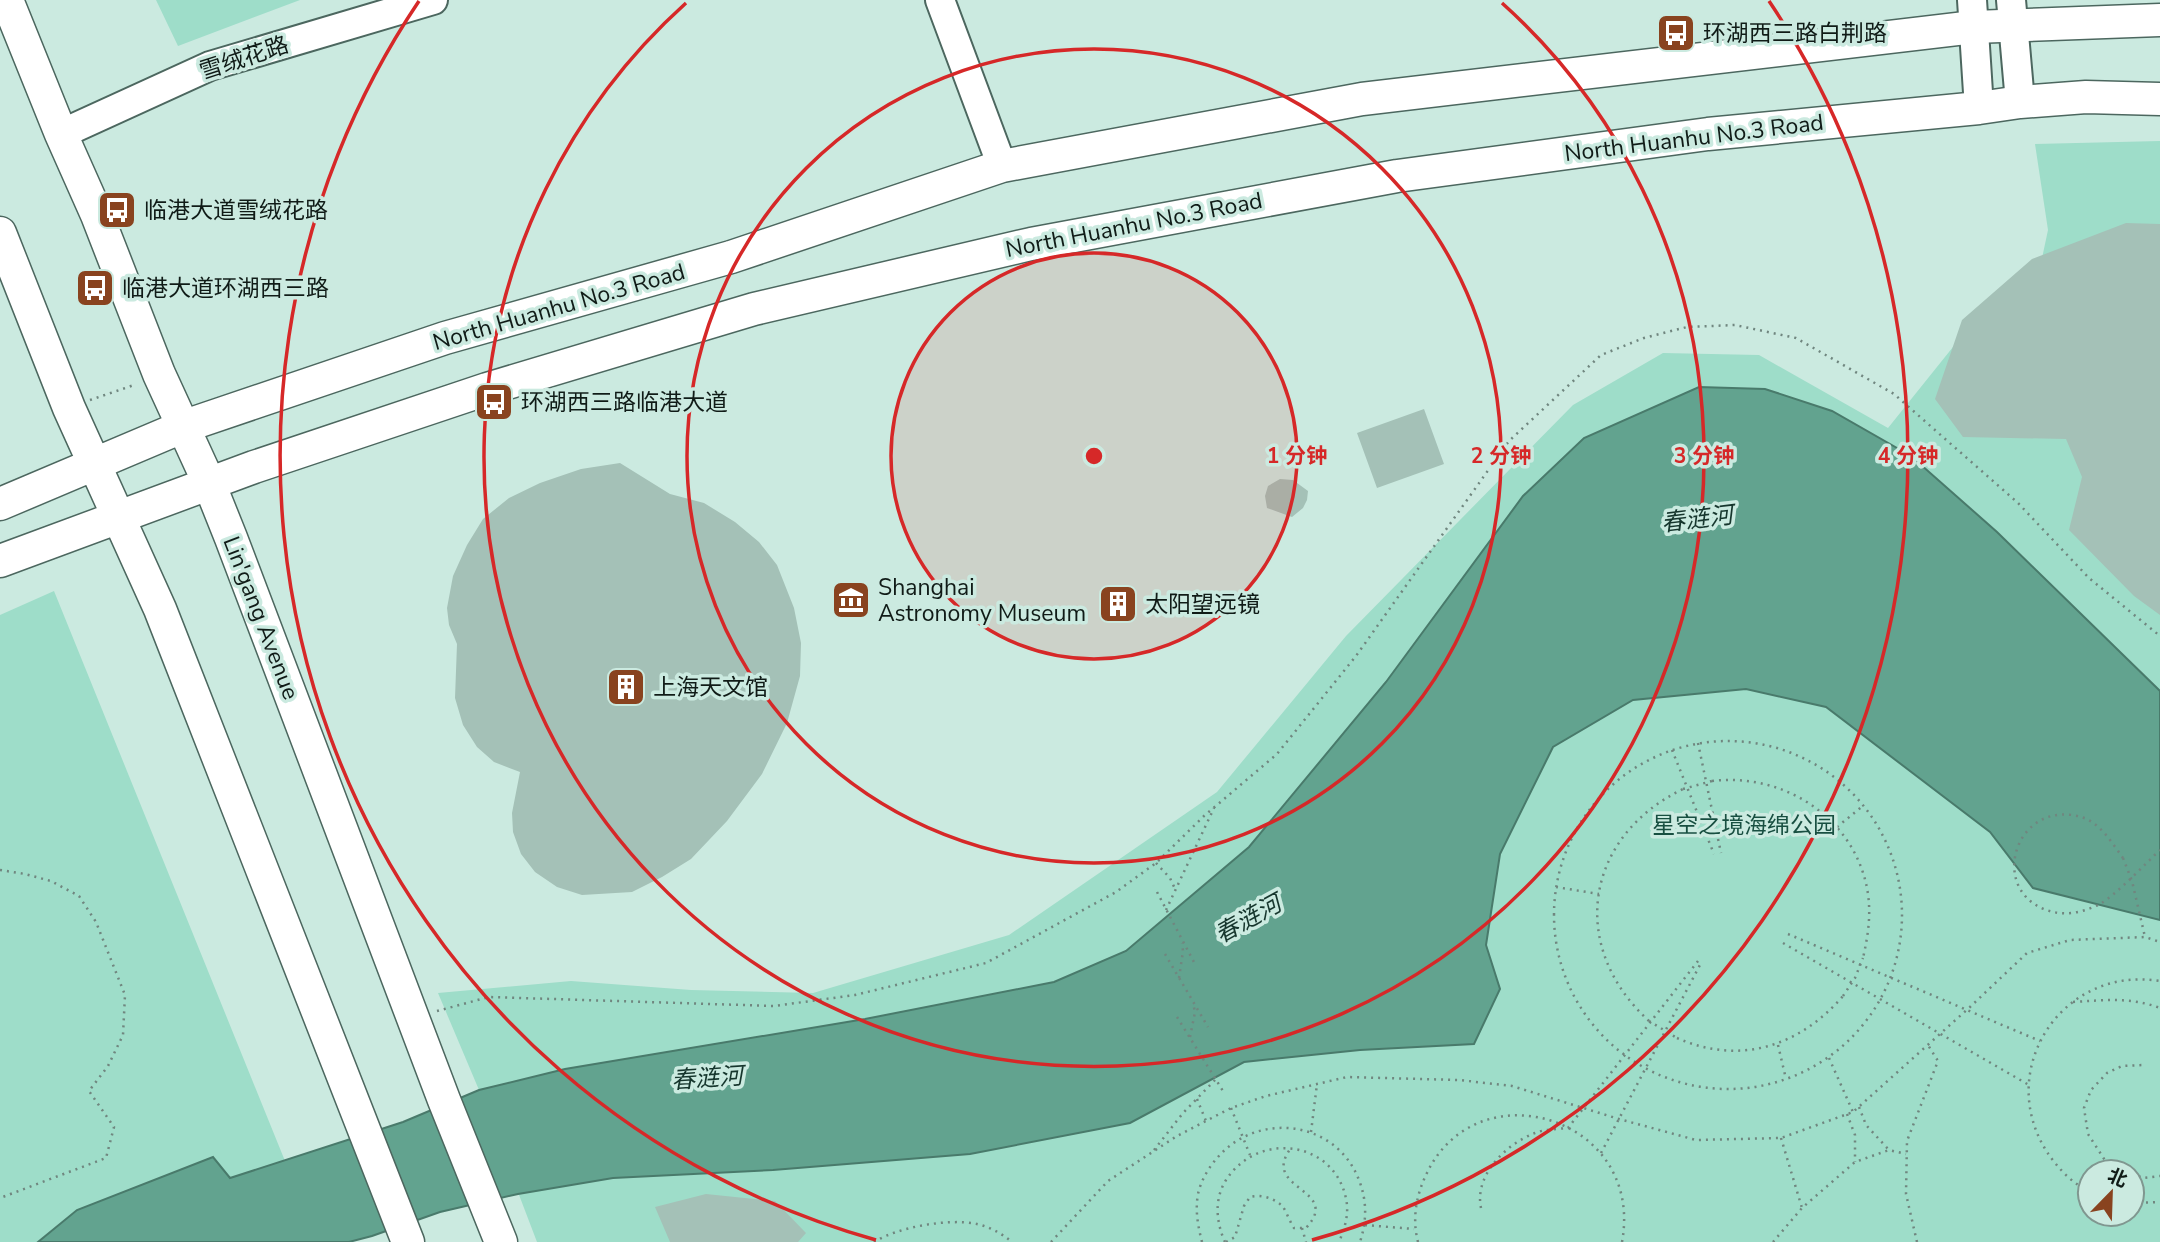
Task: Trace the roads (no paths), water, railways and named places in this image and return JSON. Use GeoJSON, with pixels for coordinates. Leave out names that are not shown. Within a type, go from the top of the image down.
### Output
{"type":"FeatureCollection","features":[{"type":"Feature","properties":{"kind":"main road","name":"Lin'gang Avenue"},"geometry":{"type":"LineString","coordinates":[[7,0],[97,215],[159,374],[209,483],[444,1100],[501,1242]]}},
{"type":"Feature","properties":{"kind":"main road","name":"North Huanhu No.3 Road"},"geometry":{"type":"LineString","coordinates":[[0,505],[183,426],[445,338],[731,257],[1002,166],[1362,99],[1973,13],[2160,20]]}},
{"type":"Feature","properties":{"kind":"main road","name":"North Huanhu No.3 Road"},"geometry":{"type":"LineString","coordinates":[[0,561],[209,483],[486,389],[754,309],[1031,244],[1397,176],[1708,134],[2020,102],[2086,97],[2160,99]]}},
{"type":"Feature","properties":{"kind":"main road"},"geometry":{"type":"LineString","coordinates":[[0,233],[69,408],[160,609],[407,1237]]}},
{"type":"Feature","properties":{"kind":"street","name":"雪绒花路"},"geometry":{"type":"LineString","coordinates":[[61,134],[210,66],[433,0]]}},
{"type":"Feature","properties":{"kind":"street"},"geometry":{"type":"LineString","coordinates":[[940,0],[1002,166]]}},
{"type":"Feature","properties":{"kind":"street"},"geometry":{"type":"LineString","coordinates":[[1973,13],[1979,108]]}},
{"type":"Feature","properties":{"kind":"street"},"geometry":{"type":"LineString","coordinates":[[2012,13],[2020,102]]}},
{"type":"Feature","properties":{"kind":"water","name":"春涟河"},"geometry":{"type":"Polygon","coordinates":[[[1699,387],[1765,389],[1832,411],[1911,456],[1997,532],[2160,691],[2160,920],[2033,888],[1990,832],[1826,707],[1746,689],[1633,700],[1553,747],[1500,854],[1486,945],[1500,989],[1474,1044],[1360,1050],[1244,1062],[1130,1123],[970,1154],[773,1170],[613,1178],[518,1194],[440,1212],[349,1242],[38,1242],[77,1210],[213,1157],[230,1178],[403,1122],[479,1090],[565,1069],[865,1019],[1054,982],[1126,951],[1249,847],[1386,682],[1523,496],[1584,438],[1699,387]]]}},
{"type":"Feature","properties":{"kind":"place","name":"环湖西三路白荆路"},"geometry":{"type":"Point","coordinates":[1676,33]}},
{"type":"Feature","properties":{"kind":"place","name":"临港大道雪绒花路"},"geometry":{"type":"Point","coordinates":[117,210]}},
{"type":"Feature","properties":{"kind":"place","name":"临港大道环湖西三路"},"geometry":{"type":"Point","coordinates":[95,288]}},
{"type":"Feature","properties":{"kind":"place","name":"环湖西三路临港大道"},"geometry":{"type":"Point","coordinates":[494,402]}},
{"type":"Feature","properties":{"kind":"place","name":"Shanghai Astronomy Museum"},"geometry":{"type":"Point","coordinates":[851,600]}},
{"type":"Feature","properties":{"kind":"place","name":"太阳望远镜"},"geometry":{"type":"Point","coordinates":[1118,604]}},
{"type":"Feature","properties":{"kind":"place","name":"上海天文馆"},"geometry":{"type":"Point","coordinates":[626,687]}},
{"type":"Feature","properties":{"kind":"park label","name":"星空之境海绵公园"},"geometry":{"type":"Point","coordinates":[1744,825]}}]}
